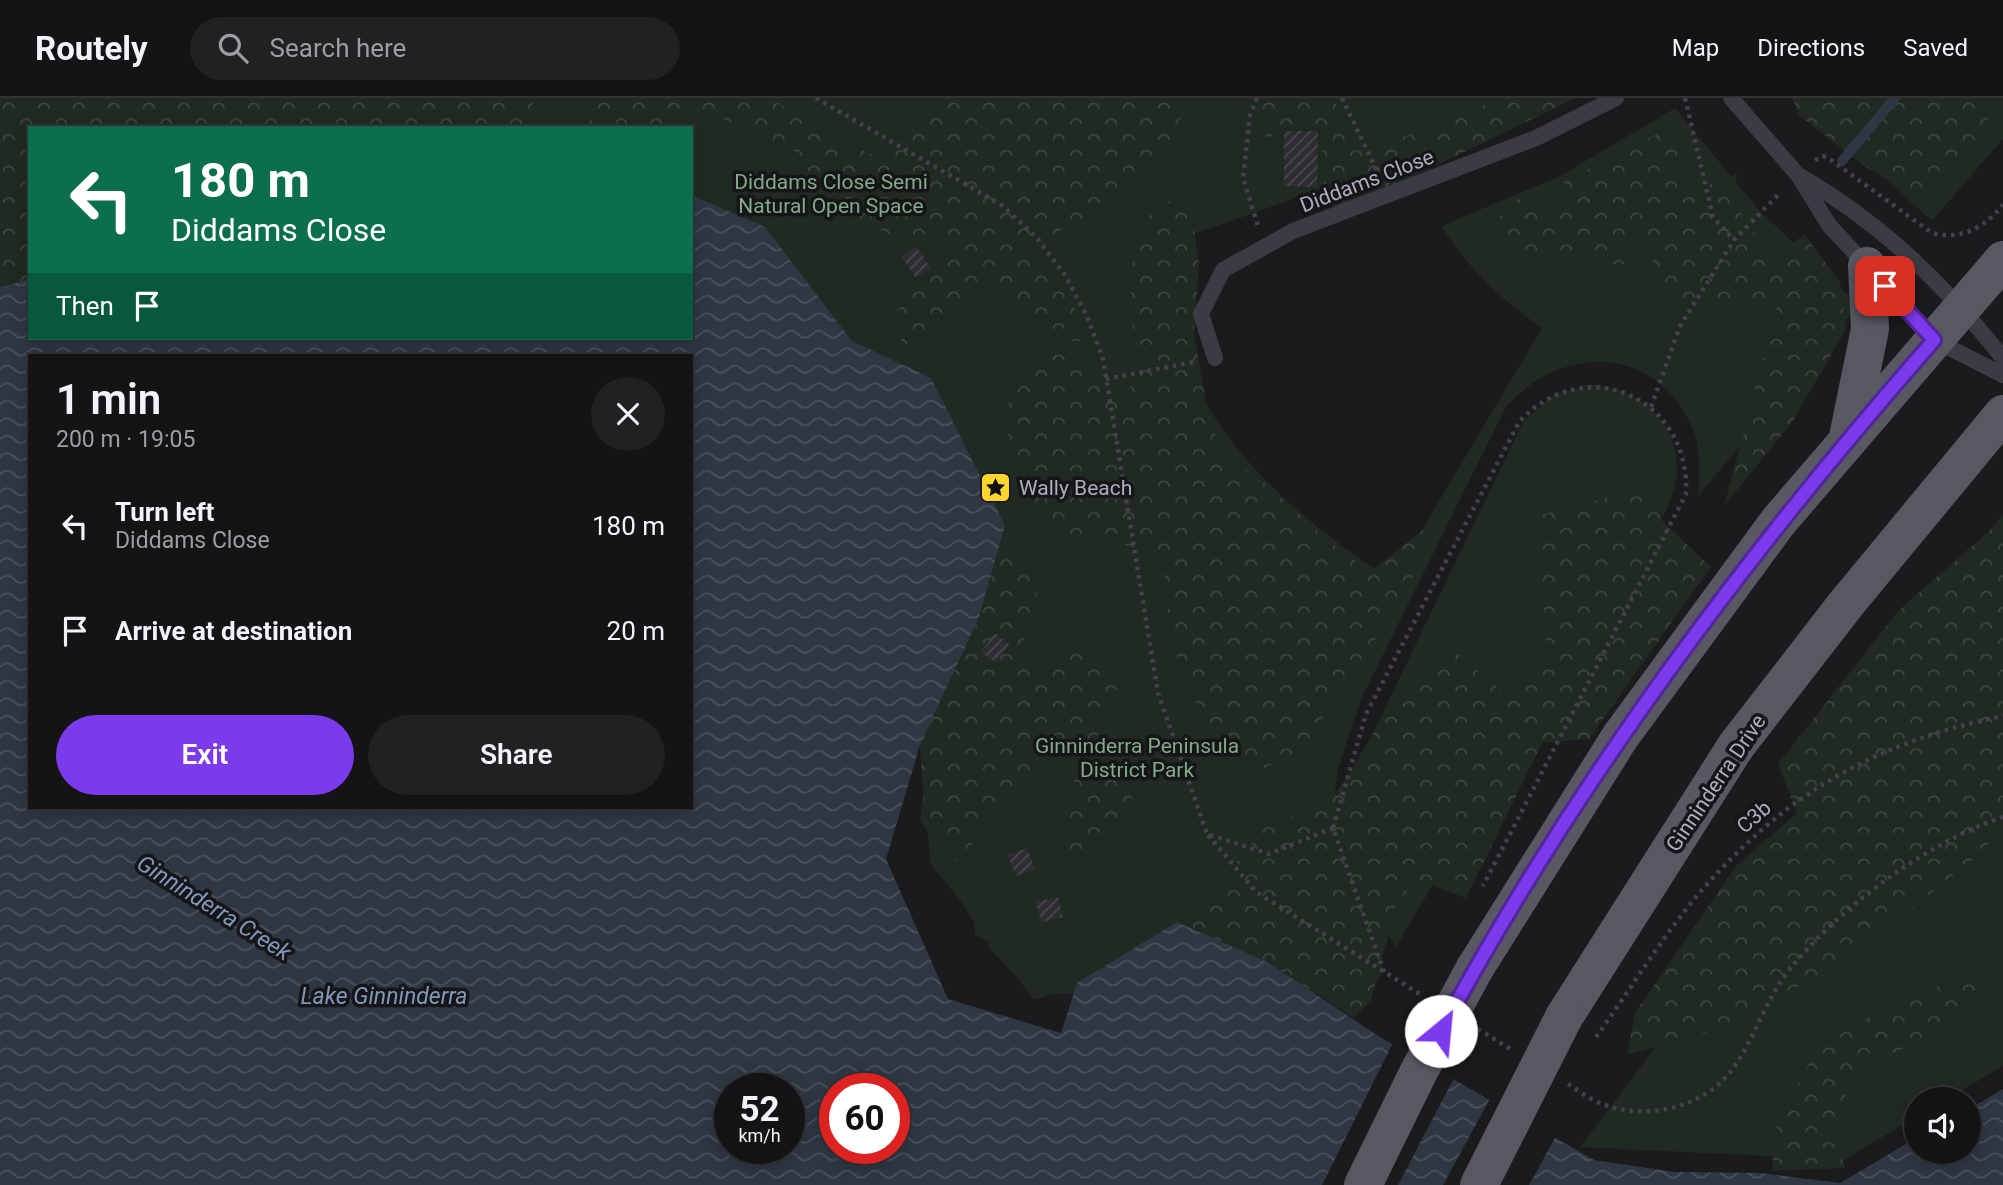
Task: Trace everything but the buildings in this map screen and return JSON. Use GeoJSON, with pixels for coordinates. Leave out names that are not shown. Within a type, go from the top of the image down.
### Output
{"type":"FeatureCollection","features":[{"type":"Feature","properties":{"kind":"main road"},"geometry":{"type":"LineString","coordinates":[[1363,1185],[1418,1073],[1475,968],[1620,737],[1778,522],[2003,260]]}},
{"type":"Feature","properties":{"kind":"main road"},"geometry":{"type":"LineString","coordinates":[[1847,439],[1870,329],[1867,266]]}},
{"type":"Feature","properties":{"kind":"main road","name":"Ginninderra Drive"},"geometry":{"type":"LineString","coordinates":[[1479,1185],[1564,1017],[1736,746],[1846,604],[2003,414]]}},
{"type":"Feature","properties":{"kind":"lane","name":"Diddams Close"},"geometry":{"type":"LineString","coordinates":[[1215,358],[1201,314],[1223,270],[1293,232],[1536,138],[1616,98]]}},
{"type":"Feature","properties":{"kind":"lane"},"geometry":{"type":"LineString","coordinates":[[1731,98],[1798,175],[1829,225],[1934,340],[2003,375]]}},
{"type":"Feature","properties":{"kind":"lane"},"geometry":{"type":"LineString","coordinates":[[1798,175],[1849,205],[1929,273],[1962,307],[2003,358]]}},
{"type":"Feature","properties":{"kind":"path"},"geometry":{"type":"LineString","coordinates":[[816,98],[1003,206],[1037,238],[1065,275],[1087,316],[1103,359],[1158,693],[1207,834],[1256,892],[1432,1001]]}},
{"type":"Feature","properties":{"kind":"path"},"geometry":{"type":"LineString","coordinates":[[1257,98],[1251,114],[1243,178],[1264,247]]}},
{"type":"Feature","properties":{"kind":"path"},"geometry":{"type":"LineString","coordinates":[[1342,98],[1369,150],[1387,196]]}},
{"type":"Feature","properties":{"kind":"path"},"geometry":{"type":"LineString","coordinates":[[1685,98],[1713,217],[1734,240]]}},
{"type":"Feature","properties":{"kind":"path"},"geometry":{"type":"LineString","coordinates":[[1651,407],[1680,326],[1734,240],[1798,175],[1823,156],[1923,228],[1942,235],[1971,232],[1988,221],[2003,205]]}},
{"type":"Feature","properties":{"kind":"path"},"geometry":{"type":"LineString","coordinates":[[1106,379],[1215,358]]}},
{"type":"Feature","properties":{"kind":"path"},"geometry":{"type":"LineString","coordinates":[[1384,972],[1333,828],[1366,715],[1519,422],[1544,400],[1574,388],[1606,388],[1637,398],[1651,407],[1672,432],[1679,446],[1687,478],[1686,494],[1480,891]]}},
{"type":"Feature","properties":{"kind":"path","name":"C3b"},"geometry":{"type":"LineString","coordinates":[[1596,1037],[1700,892],[1751,838],[1799,799],[1873,755],[1943,729],[2003,716]]}},
{"type":"Feature","properties":{"kind":"path"},"geometry":{"type":"LineString","coordinates":[[1563,1081],[1599,1103],[1639,1111],[1675,1107],[1707,1092],[1734,1068],[1788,971],[1848,911],[1916,860],[2003,817]]}},
{"type":"Feature","properties":{"kind":"path"},"geometry":{"type":"LineString","coordinates":[[1207,834],[1269,854],[1333,828]]}},
{"type":"Feature","properties":{"kind":"path"},"geometry":{"type":"LineString","coordinates":[[1468,1023],[1516,1052]]}},
{"type":"Feature","properties":{"kind":"green space","name":"Ginninderra Peninsula District Park"},"geometry":{"type":"Polygon","coordinates":[[[0,98],[1548,98],[1446,145],[1137,254],[1194,383],[1242,454],[1287,501],[1312,522],[1392,580],[1542,328],[1486,282],[1441,226],[1560,176],[1675,108],[1759,210],[1859,305],[1698,496],[1698,450],[1690,423],[1674,397],[1653,378],[1629,367],[1603,362],[1576,364],[1550,373],[1526,388],[1505,409],[1362,697],[1338,769],[1330,829],[1366,946],[1384,969],[1370,994],[1054,994],[1033,1000],[988,946],[989,942],[975,935],[974,922],[930,863],[928,833],[920,820],[935,706],[948,694],[951,674],[991,579],[976,476],[968,449],[961,439],[693,237],[693,126],[28,126],[28,135],[0,230],[0,98]]]}},
{"type":"Feature","properties":{"kind":"green space"},"geometry":{"type":"Polygon","coordinates":[[[0,98],[532,98],[536,126],[28,126],[28,280],[0,287],[0,98]]]}},
{"type":"Feature","properties":{"kind":"green space","name":"Diddams Close Semi Natural Open Space"},"geometry":{"type":"Polygon","coordinates":[[[598,98],[771,98],[825,135],[878,157],[955,98],[1196,98],[1179,121],[1160,158],[1107,211],[1068,225],[1026,252],[1073,302],[1084,340],[1052,344],[1127,403],[1136,350],[1130,306],[1135,227],[1167,202],[1190,197],[1199,264],[1194,332],[1208,415],[1222,452],[1267,485],[1329,541],[1370,572],[1423,530],[1419,568],[1381,632],[1329,703],[1311,746],[1263,769],[1226,752],[1184,684],[1169,626],[1163,556],[1099,537],[1068,549],[1032,504],[1008,450],[1007,406],[1051,343],[994,279],[959,310],[941,332],[902,346],[897,311],[942,262],[944,225],[908,243],[812,198],[799,153],[722,118],[686,107],[659,126],[588,126],[598,98]]]}},
{"type":"Feature","properties":{"kind":"green space"},"geometry":{"type":"Polygon","coordinates":[[[1255,98],[1333,98],[1356,151],[1393,141],[1483,106],[1494,98],[1576,98],[1400,183],[1341,206],[1325,206],[1321,124],[1284,124],[1267,142],[1255,98]]]}},
{"type":"Feature","properties":{"kind":"green space"},"geometry":{"type":"Polygon","coordinates":[[[1792,98],[1999,98],[1961,167],[1919,199],[1863,165],[1799,115],[1792,98]]]}},
{"type":"Feature","properties":{"kind":"green space"},"geometry":{"type":"Polygon","coordinates":[[[1810,98],[2003,98],[2003,139],[1932,221],[1867,162],[1810,98]]]}},
{"type":"Feature","properties":{"kind":"green space"},"geometry":{"type":"Polygon","coordinates":[[[1669,128],[1680,161],[1682,195],[1738,174],[1730,197],[1770,256],[1805,235],[1840,282],[1846,329],[1793,421],[1724,506],[1778,303],[1736,298],[1664,298],[1639,213],[1623,266],[1512,249],[1486,230],[1525,192],[1554,219],[1565,181],[1669,128]]]}},
{"type":"Feature","properties":{"kind":"green space"},"geometry":{"type":"Polygon","coordinates":[[[1588,385],[1623,392],[1639,400],[1664,423],[1676,456],[1677,475],[1673,493],[1649,543],[1607,615],[1479,811],[1396,947],[1371,909],[1361,769],[1371,737],[1523,422],[1553,395],[1588,385]]]}},
{"type":"Feature","properties":{"kind":"green space"},"geometry":{"type":"Polygon","coordinates":[[[1649,487],[1663,522],[1711,567],[1589,739],[1542,743],[1466,898],[1415,879],[1395,908],[1371,1000],[1354,1018],[1267,962],[1177,922],[1222,881],[1264,828],[1333,798],[1402,688],[1447,645],[1514,701],[1547,647],[1536,516],[1649,487]]]}},
{"type":"Feature","properties":{"kind":"green space"},"geometry":{"type":"Polygon","coordinates":[[[2003,514],[2003,811],[1985,850],[1856,953],[1732,1025],[1627,1055],[1635,1013],[1736,866],[1797,813],[1778,764],[1898,611],[1988,532],[2003,514]]]}},
{"type":"Feature","properties":{"kind":"green space"},"geometry":{"type":"Polygon","coordinates":[[[1000,544],[1042,577],[1018,659],[1049,679],[1082,636],[1121,679],[1094,742],[1127,779],[1136,812],[1094,856],[1061,849],[1075,776],[1048,752],[957,861],[924,810],[920,745],[979,617],[1000,544]]]}},
{"type":"Feature","properties":{"kind":"green space"},"geometry":{"type":"Polygon","coordinates":[[[2003,589],[2003,1066],[1967,1087],[1904,1087],[1904,1124],[1844,1160],[1580,1147],[2003,589]]]}},
{"type":"Feature","properties":{"kind":"green space"},"geometry":{"type":"Polygon","coordinates":[[[1971,972],[1984,996],[1951,1026],[1862,1068],[1847,1090],[1838,1137],[1845,1168],[1773,1171],[1772,1136],[1822,1038],[1971,972]]]}},
{"type":"Feature","properties":{"kind":"water","name":"Lake Ginninderra"},"geometry":{"type":"Polygon","coordinates":[[[693,196],[765,227],[852,341],[931,378],[1005,525],[979,617],[920,745],[886,859],[948,999],[1061,1033],[1077,983],[1177,922],[1267,962],[1380,1037],[1594,1160],[1675,1172],[1761,1173],[1840,1183],[1904,1145],[1904,1164],[1981,1164],[1981,1102],[2003,1089],[2003,1185],[0,1185],[0,287],[28,280],[28,340],[693,340],[693,196]]]}},
{"type":"Feature","properties":{"kind":"pier"},"geometry":{"type":"Polygon","coordinates":[[[1394,1041],[1455,1076],[1398,1185],[1322,1185],[1394,1041]]]}},
{"type":"Feature","properties":{"kind":"pier"},"geometry":{"type":"Polygon","coordinates":[[[1491,1097],[1557,1134],[1529,1185],[1443,1185],[1491,1097]]]}},
{"type":"Feature","properties":{"kind":"waterway"},"geometry":{"type":"LineString","coordinates":[[1842,161],[1895,98]]}},
{"type":"Feature","properties":{"kind":"place","name":"Wally Beach"},"geometry":{"type":"Point","coordinates":[996,488]}},
{"type":"Feature","properties":{"kind":"route"},"geometry":{"type":"LineString","coordinates":[[1441,1031],[1475,968],[1620,737],[1778,522],[1934,340],[1885,286]]}},
{"type":"Feature","properties":{"kind":"water label","name":"Ginninderra Creek"},"geometry":{"type":"Point","coordinates":[214,908]}}]}
